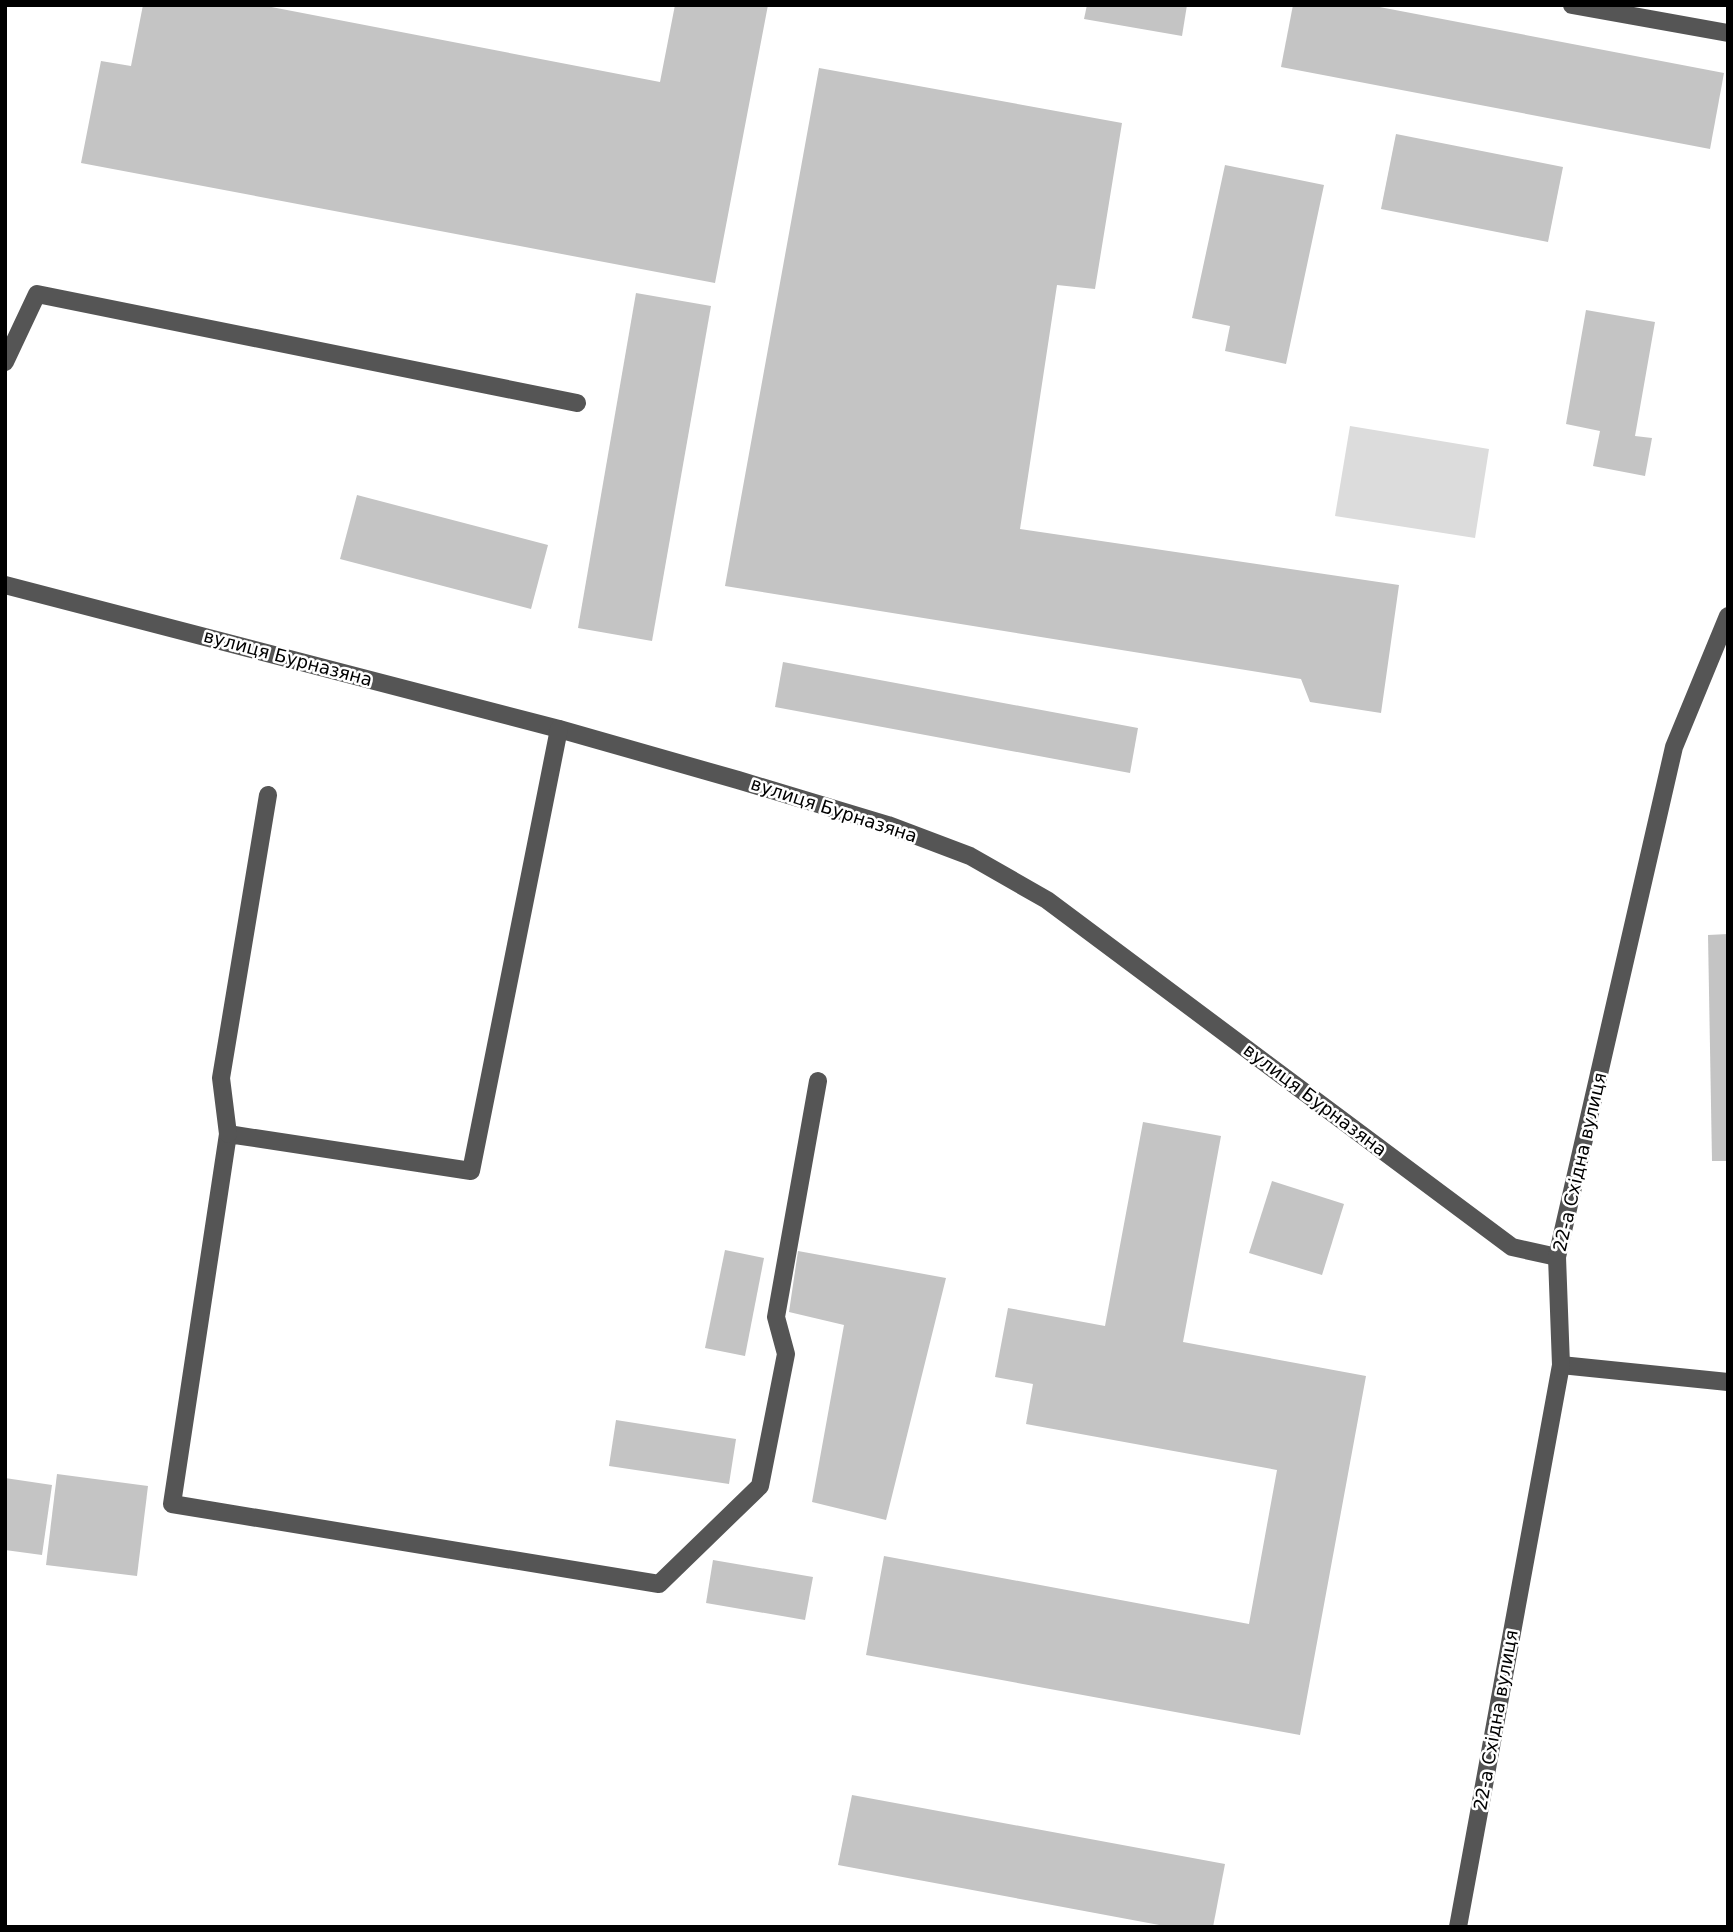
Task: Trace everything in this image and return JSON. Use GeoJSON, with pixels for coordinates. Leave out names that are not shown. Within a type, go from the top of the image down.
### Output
{"type":"FeatureCollection","features":[{"type":"Feature","properties":{"kind":"street"},"geometry":{"type":"LineString","coordinates":[[1572,5],[1728,33]]}},
{"type":"Feature","properties":{"kind":"street"},"geometry":{"type":"LineString","coordinates":[[5,362],[37,293],[577,403]]}},
{"type":"Feature","properties":{"kind":"street","name":"вулиця Бурназяна"},"geometry":{"type":"LineString","coordinates":[[5,585],[559,729],[863,818],[970,856],[1047,900],[1512,1247],[1557,1257]]}},
{"type":"Feature","properties":{"kind":"street","name":"22-а Східна вулиця"},"geometry":{"type":"LineString","coordinates":[[1458,1927],[1561,1365],[1557,1257],[1674,747],[1728,616]]}},
{"type":"Feature","properties":{"kind":"street"},"geometry":{"type":"LineString","coordinates":[[228,1134],[471,1171],[559,729]]}},
{"type":"Feature","properties":{"kind":"street"},"geometry":{"type":"LineString","coordinates":[[268,795],[221,1078],[228,1134],[172,1504],[659,1584],[760,1486],[786,1354],[776,1317],[818,1081]]}},
{"type":"Feature","properties":{"kind":"street"},"geometry":{"type":"LineString","coordinates":[[1561,1365],[1728,1382]]}},
{"type":"Feature","properties":{"kind":"shaded area"},"geometry":{"type":"Polygon","coordinates":[[[1350,426],[1489,449],[1475,538],[1335,516],[1350,426]]]}},
{"type":"Feature","properties":{"kind":"building"},"geometry":{"type":"Polygon","coordinates":[[[143,5],[261,5],[660,82],[675,5],[768,5],[715,283],[81,163],[101,61],[131,66],[143,5]]]}},
{"type":"Feature","properties":{"kind":"building"},"geometry":{"type":"Polygon","coordinates":[[[1087,5],[1187,5],[1182,36],[1084,19],[1087,5]]]}},
{"type":"Feature","properties":{"kind":"building"},"geometry":{"type":"Polygon","coordinates":[[[1293,5],[1369,5],[1724,73],[1710,149],[1281,67],[1293,5]]]}},
{"type":"Feature","properties":{"kind":"building"},"geometry":{"type":"Polygon","coordinates":[[[819,68],[1122,123],[1095,289],[1057,285],[1020,529],[1399,585],[1381,713],[1310,702],[1301,679],[725,586],[819,68]]]}},
{"type":"Feature","properties":{"kind":"building"},"geometry":{"type":"Polygon","coordinates":[[[1396,134],[1563,167],[1548,242],[1381,209],[1396,134]]]}},
{"type":"Feature","properties":{"kind":"building"},"geometry":{"type":"Polygon","coordinates":[[[1225,165],[1324,185],[1286,364],[1225,351],[1230,326],[1192,318],[1225,165]]]}},
{"type":"Feature","properties":{"kind":"building"},"geometry":{"type":"Polygon","coordinates":[[[636,293],[711,306],[652,641],[578,628],[636,293]]]}},
{"type":"Feature","properties":{"kind":"building"},"geometry":{"type":"Polygon","coordinates":[[[1586,310],[1655,322],[1635,436],[1652,438],[1645,476],[1593,466],[1600,431],[1566,424],[1586,310]]]}},
{"type":"Feature","properties":{"kind":"building"},"geometry":{"type":"Polygon","coordinates":[[[357,495],[548,545],[531,609],[340,559],[357,495]]]}},
{"type":"Feature","properties":{"kind":"building"},"geometry":{"type":"Polygon","coordinates":[[[783,662],[1138,728],[1130,773],[775,707],[783,662]]]}},
{"type":"Feature","properties":{"kind":"building"},"geometry":{"type":"Polygon","coordinates":[[[1728,934],[1728,1161],[1712,1161],[1708,935],[1728,934]]]}},
{"type":"Feature","properties":{"kind":"building"},"geometry":{"type":"Polygon","coordinates":[[[1143,1122],[1221,1136],[1183,1342],[1366,1376],[1300,1735],[866,1655],[884,1556],[1249,1624],[1277,1470],[1026,1424],[1033,1384],[995,1377],[1008,1308],[1105,1326],[1143,1122]]]}},
{"type":"Feature","properties":{"kind":"building"},"geometry":{"type":"Polygon","coordinates":[[[1272,1181],[1344,1204],[1322,1275],[1249,1253],[1272,1181]]]}},
{"type":"Feature","properties":{"kind":"building"},"geometry":{"type":"Polygon","coordinates":[[[725,1250],[764,1258],[745,1356],[705,1348],[725,1250]]]}},
{"type":"Feature","properties":{"kind":"building"},"geometry":{"type":"Polygon","coordinates":[[[798,1251],[946,1278],[886,1520],[812,1502],[844,1325],[789,1312],[798,1251]]]}},
{"type":"Feature","properties":{"kind":"building"},"geometry":{"type":"Polygon","coordinates":[[[616,1420],[736,1439],[729,1484],[609,1466],[616,1420]]]}},
{"type":"Feature","properties":{"kind":"building"},"geometry":{"type":"Polygon","coordinates":[[[57,1474],[148,1486],[137,1576],[46,1565],[57,1474]]]}},
{"type":"Feature","properties":{"kind":"building"},"geometry":{"type":"Polygon","coordinates":[[[5,1478],[52,1485],[42,1555],[5,1550],[5,1478]]]}},
{"type":"Feature","properties":{"kind":"building"},"geometry":{"type":"Polygon","coordinates":[[[713,1560],[813,1577],[805,1620],[706,1603],[713,1560]]]}},
{"type":"Feature","properties":{"kind":"building"},"geometry":{"type":"Polygon","coordinates":[[[852,1795],[1225,1864],[1213,1927],[1170,1927],[838,1865],[852,1795]]]}}]}
